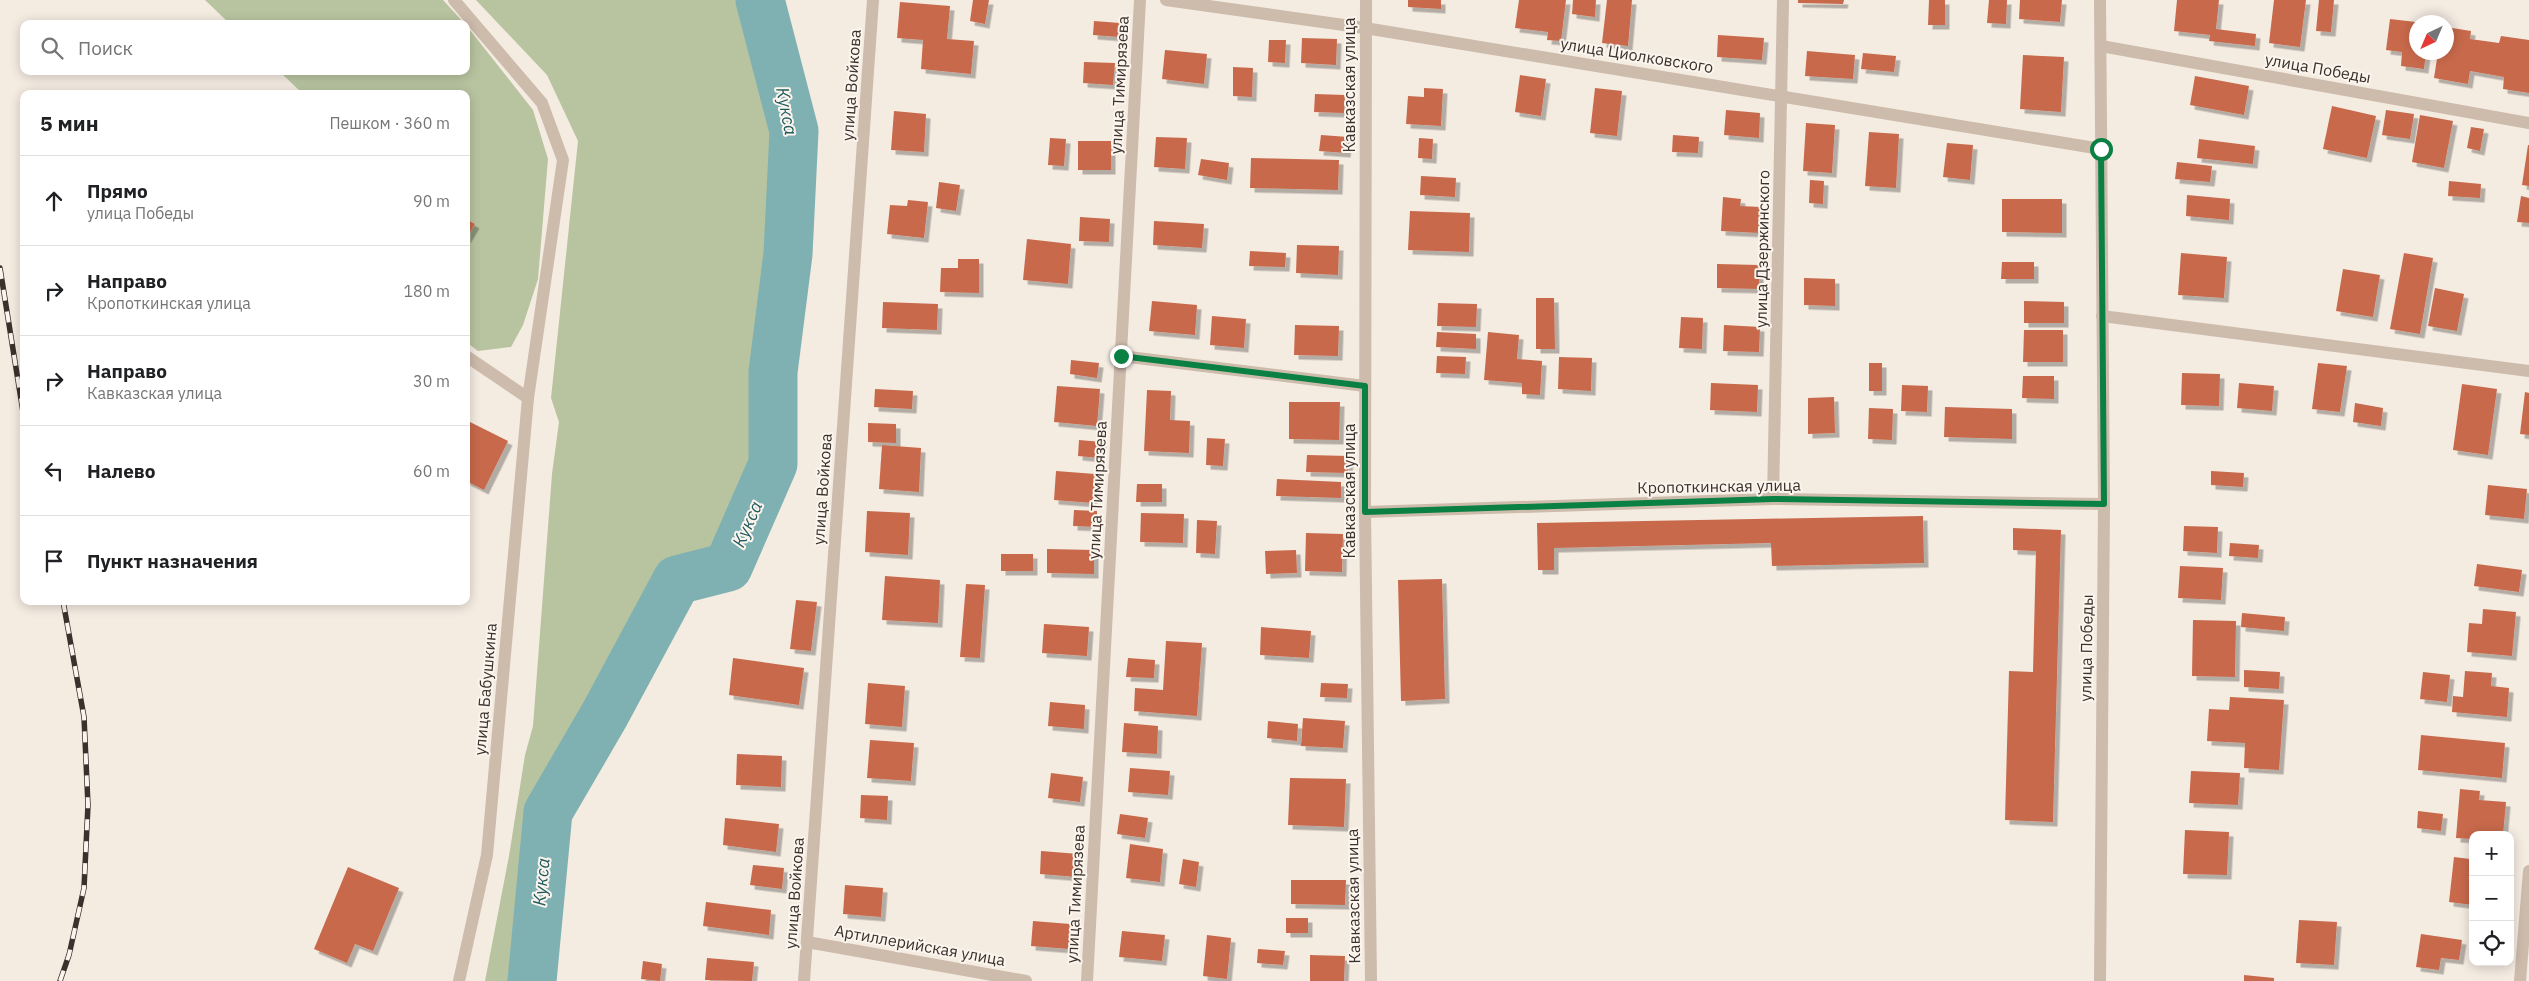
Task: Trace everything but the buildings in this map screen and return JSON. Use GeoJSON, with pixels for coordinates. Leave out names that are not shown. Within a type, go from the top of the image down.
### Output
{"type":"FeatureCollection","features":[{"type":"Feature","properties":{"kind":"street","name":"улица Бабушкина"},"geometry":{"type":"LineString","coordinates":[[454,0],[542,103],[563,160],[528,398],[487,856],[459,981]]}},
{"type":"Feature","properties":{"kind":"street","name":"улица Войкова"},"geometry":{"type":"LineString","coordinates":[[804,981],[873,0]]}},
{"type":"Feature","properties":{"kind":"street","name":"улица Тимирязева"},"geometry":{"type":"LineString","coordinates":[[1087,981],[1140,0]]}},
{"type":"Feature","properties":{"kind":"street","name":"улица Циолковского"},"geometry":{"type":"LineString","coordinates":[[1166,0],[1365,28],[1781,94],[2101,149]]}},
{"type":"Feature","properties":{"kind":"street","name":"Кавказская улица"},"geometry":{"type":"LineString","coordinates":[[1366,0],[1365,512],[1371,981]]}},
{"type":"Feature","properties":{"kind":"street","name":"улица Дзержинского"},"geometry":{"type":"LineString","coordinates":[[1773,499],[1783,0]]}},
{"type":"Feature","properties":{"kind":"street","name":"улица Победы"},"geometry":{"type":"LineString","coordinates":[[2100,0],[2104,504],[2100,981]]}},
{"type":"Feature","properties":{"kind":"street","name":"улица Победы"},"geometry":{"type":"LineString","coordinates":[[2101,46],[2529,123]]}},
{"type":"Feature","properties":{"kind":"street"},"geometry":{"type":"LineString","coordinates":[[2102,316],[2529,371]]}},
{"type":"Feature","properties":{"kind":"street"},"geometry":{"type":"LineString","coordinates":[[1121,356],[1365,386]]}},
{"type":"Feature","properties":{"kind":"street"},"geometry":{"type":"LineString","coordinates":[[470,359],[528,398]]}},
{"type":"Feature","properties":{"kind":"street","name":"Кропоткинская улица"},"geometry":{"type":"LineString","coordinates":[[1365,512],[1773,499],[2104,504]]}},
{"type":"Feature","properties":{"kind":"street"},"geometry":{"type":"LineString","coordinates":[[2520,981],[2529,871]]}},
{"type":"Feature","properties":{"kind":"street","name":"Артиллерийская улица"},"geometry":{"type":"LineString","coordinates":[[807,942],[1026,981]]}},
{"type":"Feature","properties":{"kind":"green space"},"geometry":{"type":"Polygon","coordinates":[[[205,0],[443,0],[461,20],[226,20],[205,0]]]}},
{"type":"Feature","properties":{"kind":"green space"},"geometry":{"type":"Polygon","coordinates":[[[476,0],[748,0],[781,140],[756,468],[724,554],[677,568],[543,797],[519,981],[485,981],[509,856],[525,755],[533,726],[552,474],[559,422],[551,398],[578,141],[547,75],[476,0]]]}},
{"type":"Feature","properties":{"kind":"green space"},"geometry":{"type":"Polygon","coordinates":[[[470,30],[533,110],[548,159],[538,279],[523,325],[511,347],[478,351],[470,345],[470,232],[475,224],[470,221],[470,90],[299,90],[283,75],[470,75],[470,30]]]}},
{"type":"Feature","properties":{"kind":"waterway","name":"Кукса"},"geometry":{"type":"LineString","coordinates":[[532,981],[548,812],[605,714],[677,580],[728,567],[773,464],[773,372],[788,254],[794,131],[760,0]]}},
{"type":"Feature","properties":{"kind":"railway"},"geometry":{"type":"LineString","coordinates":[[0,268],[20,393]]}},
{"type":"Feature","properties":{"kind":"railway"},"geometry":{"type":"LineString","coordinates":[[60,981],[69,955],[84,888],[88,805],[84,717],[64,605]]}},
{"type":"Feature","properties":{"kind":"route"},"geometry":{"type":"LineString","coordinates":[[1121,356],[1365,386],[1365,512],[1773,499],[2104,504],[2101,149]]}}]}
